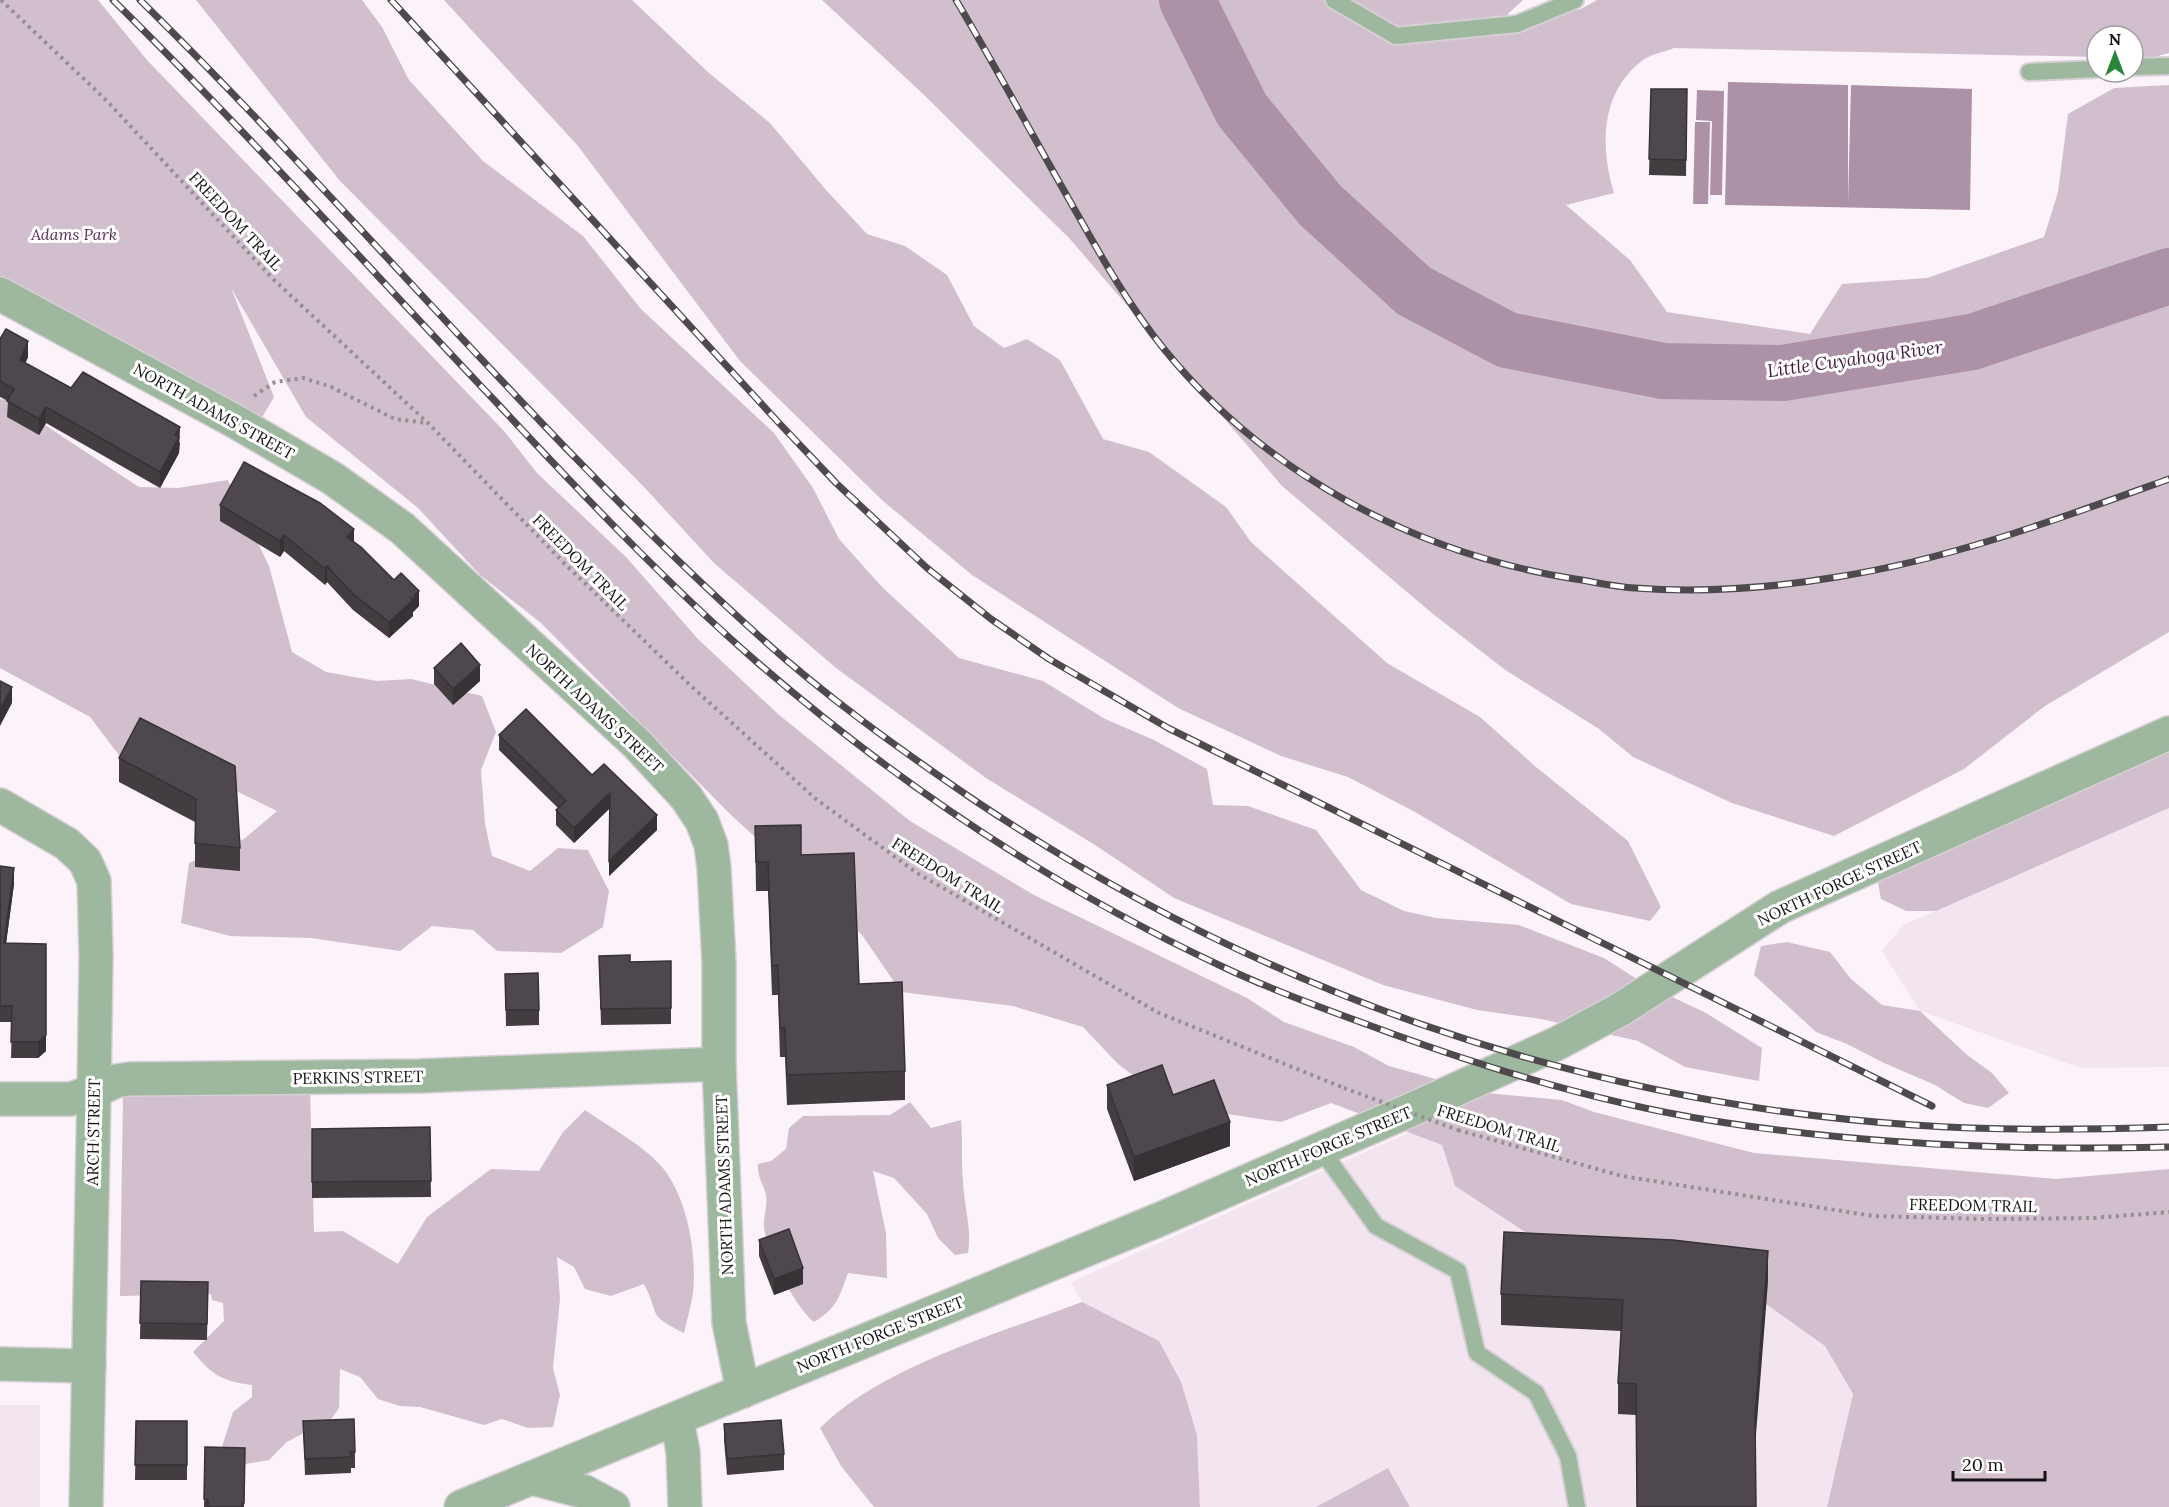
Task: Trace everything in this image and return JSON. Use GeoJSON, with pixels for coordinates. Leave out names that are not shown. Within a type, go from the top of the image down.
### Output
{"type":"FeatureCollection","features":[{"type":"Feature","properties":{"kind":"street","name":"NORTH ADAMS STREET"},"geometry":{"type":"LineString","coordinates":[[0,294],[238,423],[332,478],[402,528],[636,743],[686,797],[702,821],[711,845],[714,868],[719,963],[719,1064],[729,1323],[743,1391]]}},
{"type":"Feature","properties":{"kind":"street","name":"NORTH FORGE STREET"},"geometry":{"type":"LineString","coordinates":[[461,1507],[1163,1218],[1558,1043],[1621,1009],[1780,907],[2169,733]]}},
{"type":"Feature","properties":{"kind":"street","name":"ARCH STREET"},"geometry":{"type":"LineString","coordinates":[[0,805],[67,844],[85,861],[94,881],[96,956],[86,1507]]}},
{"type":"Feature","properties":{"kind":"street","name":"PERKINS STREET"},"geometry":{"type":"LineString","coordinates":[[0,1099],[71,1099],[116,1081],[129,1079],[419,1076],[719,1064]]}},
{"type":"Feature","properties":{"kind":"street"},"geometry":{"type":"LineString","coordinates":[[0,1364],[89,1366]]}},
{"type":"Feature","properties":{"kind":"street"},"geometry":{"type":"LineString","coordinates":[[677,1420],[683,1452],[685,1507]]}},
{"type":"Feature","properties":{"kind":"street"},"geometry":{"type":"LineString","coordinates":[[532,1478],[585,1492],[613,1507]]}},
{"type":"Feature","properties":{"kind":"lane"},"geometry":{"type":"LineString","coordinates":[[1334,0],[1396,36],[1517,24],[1575,0]]}},
{"type":"Feature","properties":{"kind":"lane"},"geometry":{"type":"LineString","coordinates":[[2145,67],[2169,66]]}},
{"type":"Feature","properties":{"kind":"lane"},"geometry":{"type":"LineString","coordinates":[[2029,72],[2085,70]]}},
{"type":"Feature","properties":{"kind":"lane"},"geometry":{"type":"LineString","coordinates":[[1320,1148],[1376,1226],[1458,1271],[1477,1353],[1536,1393],[1568,1456],[1577,1507]]}},
{"type":"Feature","properties":{"kind":"path","name":"FREEDOM TRAIL"},"geometry":{"type":"LineString","coordinates":[[1,0],[107,101],[273,279],[428,423],[565,564],[691,686],[816,799],[917,873],[1159,1013],[1344,1088],[1458,1130],[1622,1176],[1873,1216],[1997,1219],[2092,1218],[2169,1212]]}},
{"type":"Feature","properties":{"kind":"path"},"geometry":{"type":"LineString","coordinates":[[238,423],[257,392],[275,382],[303,378],[329,386],[395,419],[428,423]]}},
{"type":"Feature","properties":{"kind":"shaded area"},"geometry":{"type":"Polygon","coordinates":[[[1728,82],[1848,85],[1848,202],[1851,85],[1972,89],[1970,210],[1725,205],[1728,82]]]}},
{"type":"Feature","properties":{"kind":"shaded area"},"geometry":{"type":"Polygon","coordinates":[[[1697,90],[1724,91],[1722,195],[1710,195],[1712,121],[1696,120],[1697,90]]]}},
{"type":"Feature","properties":{"kind":"shaded area"},"geometry":{"type":"Polygon","coordinates":[[[1695,122],[1710,122],[1708,204],[1693,204],[1695,122]]]}},
{"type":"Feature","properties":{"kind":"shaded area"},"geometry":{"type":"Polygon","coordinates":[[[2169,808],[2169,1067],[2081,1068],[1920,1011],[1882,951],[1903,925],[2169,808]]]}},
{"type":"Feature","properties":{"kind":"shaded area"},"geometry":{"type":"Polygon","coordinates":[[[1410,1132],[1442,1145],[1455,1186],[1551,1249],[1715,1268],[1825,1346],[1853,1394],[1827,1507],[1410,1507],[1388,1468],[1316,1507],[1200,1507],[1197,1435],[1159,1342],[1082,1302],[1071,1282],[1410,1132]]]}},
{"type":"Feature","properties":{"kind":"shaded area"},"geometry":{"type":"Polygon","coordinates":[[[0,1405],[40,1405],[40,1507],[0,1507],[0,1405]]]}},
{"type":"Feature","properties":{"kind":"green space","name":"Adams Park"},"geometry":{"type":"Polygon","coordinates":[[[0,0],[98,0],[147,60],[504,431],[537,473],[626,557],[698,639],[778,714],[910,821],[1034,895],[1247,998],[1284,1022],[1354,1047],[1389,1066],[1486,1093],[1562,1100],[1594,1112],[1754,1153],[2056,1179],[2169,1169],[2169,1507],[1827,1507],[1853,1394],[1825,1346],[1715,1268],[1551,1249],[1455,1186],[1442,1145],[1331,1103],[1281,1122],[1174,1106],[1118,1064],[1083,1027],[1013,1006],[901,992],[862,935],[731,815],[541,623],[480,575],[418,508],[306,417],[231,288],[274,397],[258,424],[0,277],[0,0]]]}},
{"type":"Feature","properties":{"kind":"green space"},"geometry":{"type":"Polygon","coordinates":[[[196,0],[362,0],[382,27],[409,80],[483,161],[583,236],[641,309],[774,433],[813,488],[839,539],[882,587],[959,658],[1043,681],[1105,719],[1154,740],[1207,769],[1213,805],[1248,806],[1316,830],[1361,890],[1404,911],[1436,918],[1519,925],[1604,958],[1643,983],[1706,1013],[1762,1048],[1759,1081],[1685,1067],[1638,1041],[1541,1019],[1477,1010],[1383,985],[1174,898],[1095,845],[986,778],[836,668],[714,563],[644,487],[340,181],[196,0]]]}},
{"type":"Feature","properties":{"kind":"green space"},"geometry":{"type":"Polygon","coordinates":[[[444,0],[632,0],[709,73],[770,123],[826,190],[867,234],[905,246],[947,275],[974,326],[1004,348],[1027,339],[1060,360],[1103,439],[1149,452],[1226,507],[1251,542],[1387,663],[1480,717],[1536,767],[1628,841],[1661,907],[1650,921],[1571,904],[1415,812],[1348,777],[1281,756],[1178,708],[972,575],[883,501],[740,361],[578,146],[444,0]]]}},
{"type":"Feature","properties":{"kind":"green space"},"geometry":{"type":"Polygon","coordinates":[[[822,0],[1523,0],[1495,26],[1581,9],[1597,0],[2169,0],[2169,53],[2147,59],[2145,59],[2145,24],[2085,24],[2085,57],[1674,48],[1643,60],[1618,88],[1611,104],[1606,139],[1609,175],[1614,193],[1566,205],[1630,260],[1667,312],[1810,334],[1842,284],[1927,278],[2044,237],[2058,192],[2068,114],[2114,88],[2169,85],[2169,632],[2045,706],[1964,769],[1834,836],[1732,803],[1633,757],[1599,729],[1504,669],[1433,614],[1282,486],[1070,239],[922,93],[822,0]],[[1493,27],[1396,36],[1401,45],[1493,27]]]}},
{"type":"Feature","properties":{"kind":"green space"},"geometry":{"type":"Polygon","coordinates":[[[0,399],[7,400],[139,487],[178,488],[228,480],[269,566],[292,652],[326,672],[377,681],[411,679],[482,696],[496,732],[481,770],[485,824],[492,856],[530,871],[558,848],[588,850],[609,891],[603,927],[561,953],[497,951],[473,930],[432,926],[400,951],[311,938],[230,936],[181,923],[189,863],[244,839],[277,811],[224,785],[125,763],[90,717],[0,668],[0,399]]]}},
{"type":"Feature","properties":{"kind":"green space"},"geometry":{"type":"Polygon","coordinates":[[[2169,741],[2169,808],[1936,911],[1906,911],[1881,899],[1878,883],[1892,867],[2169,741]]]}},
{"type":"Feature","properties":{"kind":"green space"},"geometry":{"type":"Polygon","coordinates":[[[1787,942],[1830,952],[1851,979],[1882,1005],[1920,1011],[1966,1054],[1992,1073],[2009,1093],[1988,1108],[1964,1103],[1935,1085],[1816,1032],[1754,975],[1761,946],[1787,942]]]}},
{"type":"Feature","properties":{"kind":"green space"},"geometry":{"type":"Polygon","coordinates":[[[310,1088],[314,1232],[343,1231],[398,1264],[427,1217],[491,1169],[539,1171],[563,1132],[585,1110],[650,1155],[659,1163],[674,1185],[685,1214],[694,1262],[692,1298],[684,1333],[659,1318],[644,1284],[611,1296],[585,1289],[574,1267],[557,1257],[560,1299],[553,1368],[560,1395],[553,1427],[528,1428],[502,1419],[484,1425],[420,1407],[400,1406],[378,1399],[360,1377],[340,1369],[339,1408],[332,1418],[287,1442],[269,1460],[245,1464],[222,1447],[233,1412],[252,1397],[252,1385],[218,1376],[193,1352],[224,1321],[223,1303],[212,1300],[211,1294],[120,1296],[123,1094],[310,1088]]]}},
{"type":"Feature","properties":{"kind":"green space"},"geometry":{"type":"Polygon","coordinates":[[[910,1102],[931,1128],[961,1120],[962,1174],[969,1235],[968,1253],[955,1255],[938,1238],[927,1214],[894,1178],[873,1171],[886,1233],[887,1278],[848,1273],[836,1302],[828,1312],[814,1322],[790,1292],[766,1239],[764,1220],[766,1195],[759,1176],[758,1164],[771,1161],[786,1149],[789,1128],[803,1116],[890,1115],[910,1102]]]}},
{"type":"Feature","properties":{"kind":"green space"},"geometry":{"type":"Polygon","coordinates":[[[1082,1302],[1159,1341],[1181,1382],[1197,1435],[1200,1507],[874,1507],[841,1466],[820,1428],[846,1406],[909,1369],[980,1339],[1082,1302]]]}},
{"type":"Feature","properties":{"kind":"green space"},"geometry":{"type":"Polygon","coordinates":[[[1388,1468],[1410,1507],[1316,1507],[1388,1468]]]}},
{"type":"Feature","properties":{"kind":"building"},"geometry":{"type":"Polygon","coordinates":[[[1651,89],[1687,89],[1686,160],[1649,159],[1651,89]]]}},
{"type":"Feature","properties":{"kind":"building"},"geometry":{"type":"Polygon","coordinates":[[[6,329],[28,341],[20,360],[71,388],[83,372],[180,427],[175,435],[179,437],[160,472],[46,407],[39,419],[7,401],[14,389],[0,381],[0,339],[6,329]]]}},
{"type":"Feature","properties":{"kind":"building"},"geometry":{"type":"Polygon","coordinates":[[[244,462],[320,503],[354,529],[347,537],[361,547],[394,580],[401,573],[419,591],[411,598],[413,600],[389,622],[353,594],[327,566],[325,569],[284,535],[280,541],[220,505],[244,462]]]}},
{"type":"Feature","properties":{"kind":"building"},"geometry":{"type":"Polygon","coordinates":[[[461,643],[480,665],[453,689],[434,668],[461,643]]]}},
{"type":"Feature","properties":{"kind":"building"},"geometry":{"type":"Polygon","coordinates":[[[0,681],[12,687],[0,710],[0,681]]]}},
{"type":"Feature","properties":{"kind":"building"},"geometry":{"type":"Polygon","coordinates":[[[526,709],[592,775],[604,764],[657,815],[609,861],[610,793],[574,828],[556,810],[566,801],[499,735],[526,709]]]}},
{"type":"Feature","properties":{"kind":"building"},"geometry":{"type":"Polygon","coordinates":[[[140,718],[235,766],[240,848],[195,843],[196,799],[119,758],[140,718]]]}},
{"type":"Feature","properties":{"kind":"building"},"geometry":{"type":"Polygon","coordinates":[[[801,825],[801,855],[854,853],[859,984],[902,982],[905,1071],[787,1075],[785,1028],[780,1028],[778,965],[772,966],[768,862],[756,862],[755,826],[801,825]]]}},
{"type":"Feature","properties":{"kind":"building"},"geometry":{"type":"Polygon","coordinates":[[[0,866],[14,868],[4,943],[46,944],[46,1035],[38,1042],[11,1042],[12,1006],[0,1006],[0,866]]]}},
{"type":"Feature","properties":{"kind":"building"},"geometry":{"type":"Polygon","coordinates":[[[630,955],[630,962],[671,961],[671,1008],[601,1009],[599,956],[630,955]]]}},
{"type":"Feature","properties":{"kind":"building"},"geometry":{"type":"Polygon","coordinates":[[[538,973],[539,1010],[506,1010],[505,974],[538,973]]]}},
{"type":"Feature","properties":{"kind":"building"},"geometry":{"type":"Polygon","coordinates":[[[1162,1065],[1173,1095],[1214,1080],[1230,1122],[1134,1157],[1107,1085],[1162,1065]]]}},
{"type":"Feature","properties":{"kind":"building"},"geometry":{"type":"Polygon","coordinates":[[[430,1127],[431,1181],[312,1182],[312,1129],[430,1127]]]}},
{"type":"Feature","properties":{"kind":"building"},"geometry":{"type":"Polygon","coordinates":[[[789,1229],[803,1268],[774,1279],[759,1240],[789,1229]]]}},
{"type":"Feature","properties":{"kind":"building"},"geometry":{"type":"Polygon","coordinates":[[[1504,1232],[1673,1240],[1768,1251],[1755,1416],[1756,1507],[1637,1507],[1636,1384],[1618,1383],[1623,1300],[1501,1294],[1504,1232]]]}},
{"type":"Feature","properties":{"kind":"building"},"geometry":{"type":"Polygon","coordinates":[[[141,1281],[208,1282],[207,1324],[140,1323],[141,1281]]]}},
{"type":"Feature","properties":{"kind":"building"},"geometry":{"type":"Polygon","coordinates":[[[354,1419],[355,1452],[350,1452],[351,1457],[305,1459],[303,1421],[354,1419]]]}},
{"type":"Feature","properties":{"kind":"building"},"geometry":{"type":"Polygon","coordinates":[[[781,1420],[784,1454],[727,1459],[724,1424],[781,1420]]]}},
{"type":"Feature","properties":{"kind":"building"},"geometry":{"type":"Polygon","coordinates":[[[136,1421],[187,1421],[187,1465],[135,1465],[136,1421]]]}},
{"type":"Feature","properties":{"kind":"building"},"geometry":{"type":"Polygon","coordinates":[[[205,1447],[245,1448],[242,1507],[208,1507],[208,1500],[204,1499],[205,1447]]]}},
{"type":"Feature","properties":{"kind":"waterway","name":"Little Cuyahoga River"},"geometry":{"type":"LineString","coordinates":[[1187,0],[1242,110],[1320,205],[1414,291],[1507,340],[1663,371],[1783,373],[1972,342],[2169,276]]}},
{"type":"Feature","properties":{"kind":"railway"},"geometry":{"type":"LineString","coordinates":[[113,0],[259,149],[591,503],[723,632],[811,708],[922,791],[979,830],[1097,902],[1221,966],[1306,1002],[1471,1061],[1592,1096],[1714,1121],[1827,1136],[1998,1147],[2169,1147]]}},
{"type":"Feature","properties":{"kind":"railway"},"geometry":{"type":"LineString","coordinates":[[140,0],[295,159],[599,482],[759,636],[810,680],[889,741],[971,798],[1079,866],[1190,926],[1304,979],[1421,1024],[1540,1062],[1663,1091],[1787,1112],[1914,1125],[1978,1128],[2169,1127]]}},
{"type":"Feature","properties":{"kind":"railway"},"geometry":{"type":"LineString","coordinates":[[391,0],[836,483],[927,568],[991,619],[1049,659],[1168,728],[1932,1106]]}},
{"type":"Feature","properties":{"kind":"railway"},"geometry":{"type":"LineString","coordinates":[[956,0],[1106,264],[1139,316],[1164,349],[1204,394],[1249,435],[1297,471],[1348,502],[1402,528],[1458,550],[1516,567],[1612,586],[1686,590],[1737,588],[1837,577],[1922,560],[2006,536],[2169,479]]}}]}
